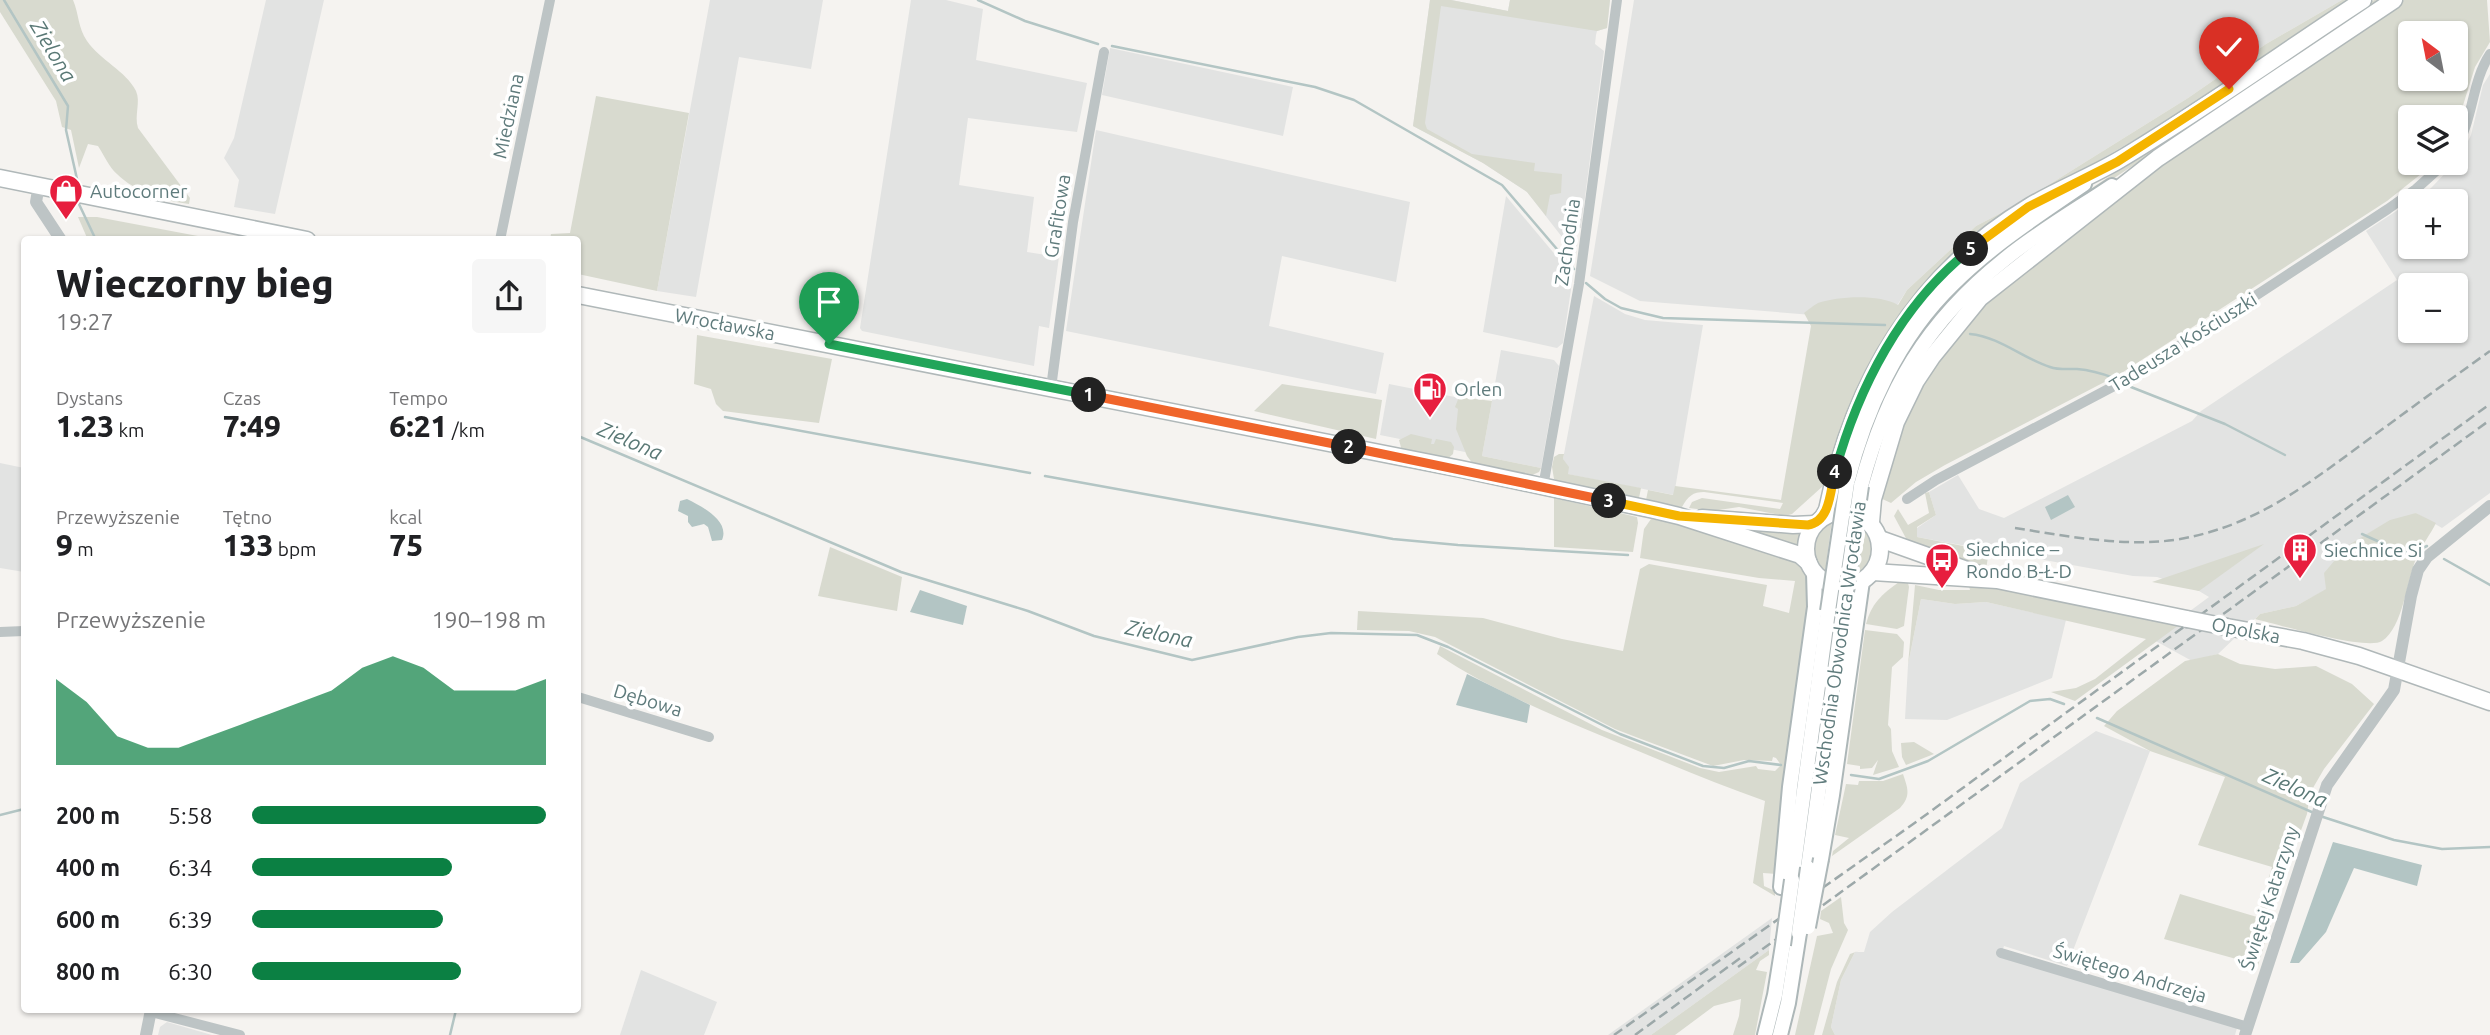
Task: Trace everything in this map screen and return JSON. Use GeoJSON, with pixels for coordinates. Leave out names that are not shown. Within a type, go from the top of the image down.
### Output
{"type":"FeatureCollection","features":[{"type":"Feature","properties":{"kind":"main road","name":"Wschodnia Obwodnica Wrocławia"},"geometry":{"type":"LineString","coordinates":[[1787,883],[1835,612],[1860,435],[1874,399],[1907,342],[1952,284],[1994,248],[2117,162],[2363,0]]}},
{"type":"Feature","properties":{"kind":"main road","name":"Wschodnia Obwodnica Wrocławia"},"geometry":{"type":"LineString","coordinates":[[1854,485],[1897,387],[1922,346],[1967,292],[2028,242],[2127,176],[2158,159],[2394,0]]}},
{"type":"Feature","properties":{"kind":"main road"},"geometry":{"type":"LineString","coordinates":[[1871,522],[1873,499],[1892,432],[1916,381],[1950,333],[1990,289],[2158,159]]}},
{"type":"Feature","properties":{"kind":"main road"},"geometry":{"type":"LineString","coordinates":[[1765,1035],[1775,995],[1786,925],[1790,787],[1815,607],[1816,587],[1806,550],[1808,536],[1827,510],[1845,436],[1880,359],[1908,316],[1961,257],[2028,207],[2117,162]]}},
{"type":"Feature","properties":{"kind":"main road"},"geometry":{"type":"LineString","coordinates":[[0,178],[287,236]]}},
{"type":"Feature","properties":{"kind":"main road","name":"Wrocławska"},"geometry":{"type":"LineString","coordinates":[[581,296],[1679,516]]}},
{"type":"Feature","properties":{"kind":"main road"},"geometry":{"type":"LineString","coordinates":[[1839,511],[1856,513],[1871,522],[1880,539],[1879,562],[1868,577],[1854,585],[1837,586],[1828,583],[1800,555],[1679,516],[1793,525],[1819,521],[1839,511]]}},
{"type":"Feature","properties":{"kind":"main road","name":"Opolska"},"geometry":{"type":"LineString","coordinates":[[1880,539],[1997,580],[2302,641],[2399,669],[2490,702]]}},
{"type":"Feature","properties":{"kind":"main road"},"geometry":{"type":"LineString","coordinates":[[1780,1035],[1794,965],[1821,859],[1868,577]]}},
{"type":"Feature","properties":{"kind":"main road","name":"Opolska"},"geometry":{"type":"LineString","coordinates":[[1868,577],[1997,580]]}},
{"type":"Feature","properties":{"kind":"main road","name":"Wschodnia Obwodnica Wrocławia"},"geometry":{"type":"LineString","coordinates":[[1804,930],[1835,612]]}},
{"type":"Feature","properties":{"kind":"street","name":"Miedziana"},"geometry":{"type":"LineString","coordinates":[[501,236],[550,0]]}},
{"type":"Feature","properties":{"kind":"street","name":"Zachodnia"},"geometry":{"type":"LineString","coordinates":[[1543,487],[1579,284],[1617,0]]}},
{"type":"Feature","properties":{"kind":"street","name":"Grafitowa"},"geometry":{"type":"LineString","coordinates":[[1051,388],[1073,222],[1104,52]]}},
{"type":"Feature","properties":{"kind":"street"},"geometry":{"type":"LineString","coordinates":[[2468,123],[2474,87],[2490,54]]}},
{"type":"Feature","properties":{"kind":"street","name":"Tadeusza Kościuszki"},"geometry":{"type":"LineString","coordinates":[[1908,499],[1936,480],[2133,376],[2397,203],[2432,175]]}},
{"type":"Feature","properties":{"kind":"street"},"geometry":{"type":"LineString","coordinates":[[39,186],[36,202],[58,236]]}},
{"type":"Feature","properties":{"kind":"street","name":"Świętej Katarzyny"},"geometry":{"type":"LineString","coordinates":[[2247,1031],[2322,799],[2332,776],[2394,690],[2418,570],[2427,557],[2490,506]]}},
{"type":"Feature","properties":{"kind":"street"},"geometry":{"type":"LineString","coordinates":[[0,632],[21,631]]}},
{"type":"Feature","properties":{"kind":"street","name":"Dębowa"},"geometry":{"type":"LineString","coordinates":[[581,698],[709,737]]}},
{"type":"Feature","properties":{"kind":"street","name":"Świętego Andrzeja"},"geometry":{"type":"LineString","coordinates":[[2001,953],[2247,1031]]}},
{"type":"Feature","properties":{"kind":"street"},"geometry":{"type":"LineString","coordinates":[[146,1035],[151,1013]]}},
{"type":"Feature","properties":{"kind":"street"},"geometry":{"type":"LineString","coordinates":[[158,1013],[240,1035]]}},
{"type":"Feature","properties":{"kind":"shaded area"},"geometry":{"type":"Polygon","coordinates":[[[0,0],[73,0],[87,41],[126,77],[136,91],[138,128],[190,198],[189,204],[160,198],[132,186],[114,171],[98,146],[88,144],[79,168],[71,130],[62,127],[56,101],[0,12],[0,0]]]}},
{"type":"Feature","properties":{"kind":"shaded area"},"geometry":{"type":"Polygon","coordinates":[[[266,0],[324,0],[275,214],[234,207],[239,180],[224,158],[234,138],[266,0]]]}},
{"type":"Feature","properties":{"kind":"shaded area"},"geometry":{"type":"Polygon","coordinates":[[[710,0],[823,0],[811,69],[739,57],[696,297],[657,291],[710,0]]]}},
{"type":"Feature","properties":{"kind":"shaded area"},"geometry":{"type":"Polygon","coordinates":[[[911,0],[946,0],[983,9],[976,60],[1087,83],[1077,132],[968,118],[959,185],[1034,197],[1027,252],[1059,257],[1049,328],[1039,326],[1034,366],[862,331],[860,328],[911,0]]]}},
{"type":"Feature","properties":{"kind":"shaded area"},"geometry":{"type":"Polygon","coordinates":[[[1430,0],[1451,0],[1508,11],[1510,0],[1610,0],[1607,28],[1597,31],[1596,35],[1595,44],[1604,51],[1581,228],[1574,229],[1573,235],[1578,238],[1576,255],[1527,192],[1483,163],[1413,126],[1430,0]]]}},
{"type":"Feature","properties":{"kind":"shaded area"},"geometry":{"type":"Polygon","coordinates":[[[1430,0],[1451,0],[1508,11],[1510,0],[1610,0],[1607,28],[1597,31],[1441,6],[1425,123],[1427,129],[1472,154],[1535,163],[1534,171],[1562,174],[1561,193],[1550,195],[1546,216],[1527,192],[1483,163],[1413,126],[1430,0]]]}},
{"type":"Feature","properties":{"kind":"shaded area"},"geometry":{"type":"Polygon","coordinates":[[[1634,0],[2342,0],[2266,44],[2188,98],[2018,204],[1976,226],[1907,290],[1887,321],[1640,301],[1590,276],[1634,0]]]}},
{"type":"Feature","properties":{"kind":"shaded area"},"geometry":{"type":"Polygon","coordinates":[[[2342,0],[2354,0],[2158,126],[2059,184],[1892,331],[1864,376],[1838,440],[1827,486],[1823,486],[1792,514],[1785,516],[1739,507],[1712,511],[1689,508],[1692,502],[1702,498],[1780,509],[1783,503],[1704,492],[1691,495],[1682,507],[1646,500],[1648,490],[1673,495],[1675,486],[1781,500],[1811,326],[1804,313],[1818,303],[1847,298],[1881,299],[1898,305],[1907,290],[1976,226],[2018,204],[2188,98],[2266,44],[2342,0]]]}},
{"type":"Feature","properties":{"kind":"shaded area"},"geometry":{"type":"Polygon","coordinates":[[[2374,0],[2383,0],[2087,196],[1956,296],[1857,485],[1852,484],[1879,403],[1905,355],[1929,321],[1973,274],[2041,222],[2374,0]]]}},
{"type":"Feature","properties":{"kind":"shaded area"},"geometry":{"type":"Polygon","coordinates":[[[2404,0],[2487,0],[2490,42],[2475,67],[2468,89],[2468,21],[2398,21],[2398,91],[2468,91],[2463,105],[2398,105],[2398,175],[2420,175],[2402,189],[2398,189],[2398,192],[2387,201],[2120,374],[1945,465],[1916,482],[1891,503],[1878,497],[1890,447],[1931,364],[1985,299],[2151,170],[2404,0]]]}},
{"type":"Feature","properties":{"kind":"shaded area"},"geometry":{"type":"Polygon","coordinates":[[[1110,48],[1293,87],[1283,136],[1102,95],[1110,48]]]}},
{"type":"Feature","properties":{"kind":"shaded area"},"geometry":{"type":"Polygon","coordinates":[[[2490,74],[2490,493],[2442,528],[2416,513],[2327,589],[2296,606],[2260,614],[2218,654],[2192,661],[2152,639],[2209,597],[2199,591],[2157,577],[2133,576],[1917,537],[1917,528],[1936,515],[1929,492],[1958,475],[1979,509],[2004,518],[2192,421],[2201,411],[2397,280],[2366,231],[2398,210],[2398,259],[2468,259],[2468,189],[2430,189],[2443,175],[2468,175],[2468,141],[2483,85],[2490,74]]]}},
{"type":"Feature","properties":{"kind":"shaded area"},"geometry":{"type":"Polygon","coordinates":[[[596,96],[689,113],[657,291],[581,275],[581,236],[551,236],[570,233],[596,96]]]}},
{"type":"Feature","properties":{"kind":"shaded area"},"geometry":{"type":"Polygon","coordinates":[[[1096,130],[1410,202],[1396,282],[1282,256],[1269,326],[1384,353],[1376,394],[1066,331],[1096,130]]]}},
{"type":"Feature","properties":{"kind":"shaded area"},"geometry":{"type":"Polygon","coordinates":[[[1506,196],[1573,276],[1563,343],[1557,348],[1483,332],[1506,196]]]}},
{"type":"Feature","properties":{"kind":"shaded area"},"geometry":{"type":"Polygon","coordinates":[[[78,217],[97,217],[198,236],[86,236],[78,217]]]}},
{"type":"Feature","properties":{"kind":"shaded area"},"geometry":{"type":"Polygon","coordinates":[[[1594,296],[1625,314],[1645,320],[1703,325],[1674,495],[1567,474],[1563,459],[1594,296]]]}},
{"type":"Feature","properties":{"kind":"shaded area"},"geometry":{"type":"Polygon","coordinates":[[[697,335],[832,359],[819,423],[723,411],[716,404],[711,389],[694,384],[697,335]]]}},
{"type":"Feature","properties":{"kind":"shaded area"},"geometry":{"type":"Polygon","coordinates":[[[1501,350],[1554,360],[1559,366],[1541,468],[1482,456],[1501,350]]]}},
{"type":"Feature","properties":{"kind":"shaded area"},"geometry":{"type":"Polygon","coordinates":[[[1282,384],[1382,400],[1376,439],[1254,411],[1282,384]]]}},
{"type":"Feature","properties":{"kind":"shaded area"},"geometry":{"type":"Polygon","coordinates":[[[1389,384],[1470,400],[1465,452],[1380,435],[1389,384]]]}},
{"type":"Feature","properties":{"kind":"shaded area"},"geometry":{"type":"Polygon","coordinates":[[[1459,397],[1492,401],[1482,456],[1541,468],[1539,472],[1530,476],[1473,464],[1456,429],[1458,409],[1455,407],[1459,397]]]}},
{"type":"Feature","properties":{"kind":"shaded area"},"geometry":{"type":"Polygon","coordinates":[[[1411,434],[1432,439],[1431,444],[1434,444],[1436,439],[1451,442],[1454,447],[1453,454],[1446,460],[1402,451],[1399,440],[1411,434]]]}},
{"type":"Feature","properties":{"kind":"shaded area"},"geometry":{"type":"Polygon","coordinates":[[[1564,454],[1563,459],[1569,467],[1568,474],[1641,488],[1639,498],[1554,479],[1554,457],[1564,454]]]}},
{"type":"Feature","properties":{"kind":"shaded area"},"geometry":{"type":"Polygon","coordinates":[[[0,463],[21,467],[21,572],[0,568],[0,463]]]}},
{"type":"Feature","properties":{"kind":"shaded area"},"geometry":{"type":"Polygon","coordinates":[[[1929,492],[1936,515],[1917,527],[1917,537],[1989,551],[1986,569],[1907,544],[1894,516],[1898,509],[1908,525],[1929,513],[1925,493],[1929,492]]]}},
{"type":"Feature","properties":{"kind":"shaded area"},"geometry":{"type":"Polygon","coordinates":[[[2068,495],[2075,507],[2051,520],[2045,507],[2068,495]]]}},
{"type":"Feature","properties":{"kind":"shaded area"},"geometry":{"type":"Polygon","coordinates":[[[1554,498],[1637,517],[1633,552],[1554,547],[1554,498]]]}},
{"type":"Feature","properties":{"kind":"shaded area"},"geometry":{"type":"Polygon","coordinates":[[[687,499],[714,515],[722,527],[722,540],[712,541],[708,527],[704,524],[692,527],[688,516],[678,511],[680,501],[687,499]]]}},
{"type":"Feature","properties":{"kind":"shaded area"},"geometry":{"type":"Polygon","coordinates":[[[2416,513],[2436,523],[2417,556],[2395,625],[2382,641],[2373,643],[2341,640],[2255,619],[2260,614],[2296,606],[2326,589],[2324,573],[2347,546],[2390,520],[2416,513]]]}},
{"type":"Feature","properties":{"kind":"shaded area"},"geometry":{"type":"Polygon","coordinates":[[[1651,519],[1701,529],[1800,561],[1810,577],[1777,874],[1763,873],[1764,886],[1775,891],[1775,896],[1753,883],[1765,801],[1531,705],[1473,676],[1437,654],[1440,646],[1602,730],[1700,768],[1719,772],[1756,766],[1758,769],[1775,771],[1781,765],[1776,758],[1773,757],[1772,761],[1744,760],[1713,766],[1615,729],[1435,637],[1409,631],[1357,630],[1358,611],[1483,618],[1562,639],[1623,651],[1640,569],[1649,564],[1767,585],[1763,606],[1789,613],[1795,581],[1759,578],[1640,558],[1644,529],[1651,519]]]}},
{"type":"Feature","properties":{"kind":"shaded area"},"geometry":{"type":"Polygon","coordinates":[[[1832,520],[1825,573],[1815,559],[1814,545],[1819,531],[1832,520]]]}},
{"type":"Feature","properties":{"kind":"shaded area"},"geometry":{"type":"Polygon","coordinates":[[[1722,524],[1803,533],[1800,549],[1722,524]]]}},
{"type":"Feature","properties":{"kind":"shaded area"},"geometry":{"type":"Polygon","coordinates":[[[1863,525],[1873,538],[1874,553],[1868,567],[1856,578],[1863,525]]]}},
{"type":"Feature","properties":{"kind":"shaded area"},"geometry":{"type":"Polygon","coordinates":[[[2264,544],[2199,591],[2152,582],[2264,544]]]}},
{"type":"Feature","properties":{"kind":"shaded area"},"geometry":{"type":"Polygon","coordinates":[[[830,547],[902,577],[897,611],[818,596],[830,547]]]}},
{"type":"Feature","properties":{"kind":"shaded area"},"geometry":{"type":"Polygon","coordinates":[[[1899,582],[1908,583],[1909,587],[1904,626],[1897,629],[1866,624],[1878,600],[1899,582]]]}},
{"type":"Feature","properties":{"kind":"shaded area"},"geometry":{"type":"Polygon","coordinates":[[[1915,585],[1939,590],[1970,590],[1969,586],[1989,586],[2179,625],[2075,701],[2051,692],[2076,688],[2095,679],[2146,639],[1986,602],[1955,604],[1921,599],[1908,665],[1915,585]]]}},
{"type":"Feature","properties":{"kind":"shaded area"},"geometry":{"type":"Polygon","coordinates":[[[920,590],[967,606],[963,625],[910,612],[920,590]]]}},
{"type":"Feature","properties":{"kind":"shaded area"},"geometry":{"type":"Polygon","coordinates":[[[1921,599],[1955,604],[1986,602],[2066,620],[2052,678],[1947,720],[1905,719],[1908,665],[1921,599]]]}},
{"type":"Feature","properties":{"kind":"shaded area"},"geometry":{"type":"Polygon","coordinates":[[[1865,630],[1897,634],[1904,642],[1903,657],[1892,667],[1888,725],[1891,729],[1892,751],[1899,767],[1873,775],[1878,760],[1872,768],[1860,769],[1860,766],[1847,764],[1865,630]]]}},
{"type":"Feature","properties":{"kind":"shaded area"},"geometry":{"type":"Polygon","coordinates":[[[2218,654],[2240,664],[2275,669],[2316,666],[2352,684],[2374,704],[2324,769],[2310,793],[2307,814],[2280,888],[2265,895],[2266,908],[2274,915],[2258,965],[2164,939],[2180,894],[2257,917],[2272,867],[2198,845],[2225,777],[2150,751],[2104,726],[2117,711],[2185,661],[2218,654]]]}},
{"type":"Feature","properties":{"kind":"shaded area"},"geometry":{"type":"Polygon","coordinates":[[[1467,674],[1530,705],[1527,723],[1456,705],[1467,674]]]}},
{"type":"Feature","properties":{"kind":"shaded area"},"geometry":{"type":"Polygon","coordinates":[[[2096,731],[2150,751],[2067,966],[2004,946],[2000,957],[2237,1028],[2235,1035],[1835,1035],[1831,1027],[1841,980],[1855,952],[1864,952],[1870,932],[2002,828],[2020,783],[2096,731]]]}},
{"type":"Feature","properties":{"kind":"shaded area"},"geometry":{"type":"Polygon","coordinates":[[[1914,742],[1934,754],[1906,765],[1902,757],[1901,743],[1914,742]]]}},
{"type":"Feature","properties":{"kind":"shaded area"},"geometry":{"type":"Polygon","coordinates":[[[1903,774],[1908,792],[1900,808],[1832,856],[1833,851],[1849,838],[1835,835],[1846,784],[1883,781],[1903,774]]]}},
{"type":"Feature","properties":{"kind":"shaded area"},"geometry":{"type":"Polygon","coordinates":[[[2333,842],[2422,865],[2417,886],[2354,868],[2326,932],[2299,963],[2290,963],[2333,842]]]}},
{"type":"Feature","properties":{"kind":"shaded area"},"geometry":{"type":"Polygon","coordinates":[[[1841,897],[1844,923],[1848,930],[1831,969],[1814,1035],[1795,1035],[1817,936],[1833,933],[1829,923],[1820,919],[1821,911],[1841,897]]]}},
{"type":"Feature","properties":{"kind":"shaded area"},"geometry":{"type":"Polygon","coordinates":[[[1772,918],[1769,950],[1651,1035],[1608,1035],[1772,918]]]}},
{"type":"Feature","properties":{"kind":"shaded area"},"geometry":{"type":"Polygon","coordinates":[[[1769,950],[1769,955],[1760,961],[1756,970],[1767,972],[1755,1035],[1733,1035],[1741,999],[1714,1006],[1675,1035],[1651,1035],[1769,950]]]}},
{"type":"Feature","properties":{"kind":"shaded area"},"geometry":{"type":"Polygon","coordinates":[[[1855,952],[1841,980],[1831,1027],[1835,1035],[1822,1035],[1837,982],[1850,954],[1855,952]]]}},
{"type":"Feature","properties":{"kind":"shaded area"},"geometry":{"type":"Polygon","coordinates":[[[641,970],[717,1002],[704,1035],[620,1035],[641,970]]]}},
{"type":"Feature","properties":{"kind":"shaded area"},"geometry":{"type":"Polygon","coordinates":[[[167,1022],[212,1035],[158,1035],[160,1027],[167,1022]]]}},
{"type":"Feature","properties":{"kind":"waterway","name":"Zielona"},"geometry":{"type":"LineString","coordinates":[[4,0],[68,106],[66,130],[79,188]]}},
{"type":"Feature","properties":{"kind":"waterway"},"geometry":{"type":"LineString","coordinates":[[978,0],[1025,21],[1098,44]]}},
{"type":"Feature","properties":{"kind":"waterway"},"geometry":{"type":"LineString","coordinates":[[1112,46],[1315,87],[1354,100],[1502,185],[1574,269]]}},
{"type":"Feature","properties":{"kind":"waterway","name":"Zielona"},"geometry":{"type":"LineString","coordinates":[[78,202],[94,236]]}},
{"type":"Feature","properties":{"kind":"waterway"},"geometry":{"type":"LineString","coordinates":[[1586,283],[1621,308],[1663,318],[1885,325]]}},
{"type":"Feature","properties":{"kind":"waterway"},"geometry":{"type":"LineString","coordinates":[[1970,334],[2001,343],[2053,368],[2086,370],[2114,378]]}},
{"type":"Feature","properties":{"kind":"waterway"},"geometry":{"type":"LineString","coordinates":[[2131,387],[2225,424],[2285,455]]}},
{"type":"Feature","properties":{"kind":"waterway"},"geometry":{"type":"LineString","coordinates":[[725,417],[1030,473]]}},
{"type":"Feature","properties":{"kind":"waterway","name":"Zielona"},"geometry":{"type":"LineString","coordinates":[[581,437],[901,572],[1028,611],[1094,636],[1192,660],[1298,637],[1331,633],[1417,635],[1448,647],[1620,734],[1703,766],[1724,768],[1749,761],[1781,765]]}},
{"type":"Feature","properties":{"kind":"waterway"},"geometry":{"type":"LineString","coordinates":[[1045,476],[1393,539],[1628,555]]}},
{"type":"Feature","properties":{"kind":"waterway"},"geometry":{"type":"LineString","coordinates":[[2362,534],[2397,550],[2411,553],[2427,546]]}},
{"type":"Feature","properties":{"kind":"waterway"},"geometry":{"type":"LineString","coordinates":[[2444,559],[2490,585]]}},
{"type":"Feature","properties":{"kind":"waterway","name":"Zielona"},"geometry":{"type":"LineString","coordinates":[[1851,775],[1879,779],[1928,761],[2030,701],[2050,699],[2064,704]]}},
{"type":"Feature","properties":{"kind":"waterway","name":"Zielona"},"geometry":{"type":"LineString","coordinates":[[2097,718],[2314,813]]}},
{"type":"Feature","properties":{"kind":"waterway"},"geometry":{"type":"LineString","coordinates":[[0,815],[21,810]]}},
{"type":"Feature","properties":{"kind":"waterway","name":"Zielona"},"geometry":{"type":"LineString","coordinates":[[2320,816],[2394,840],[2442,849],[2490,847]]}},
{"type":"Feature","properties":{"kind":"waterway"},"geometry":{"type":"LineString","coordinates":[[450,1035],[455,1013]]}},
{"type":"Feature","properties":{"kind":"railway"},"geometry":{"type":"LineString","coordinates":[[2015,528],[2094,540],[2154,542],[2202,534],[2228,526],[2253,516],[2298,490],[2490,351]]}},
{"type":"Feature","properties":{"kind":"railway"},"geometry":{"type":"LineString","coordinates":[[1614,1035],[1916,822],[2490,404]]}},
{"type":"Feature","properties":{"kind":"railway"},"geometry":{"type":"LineString","coordinates":[[1738,967],[2490,420]]}},
{"type":"Feature","properties":{"kind":"railway"},"geometry":{"type":"LineString","coordinates":[[1635,1035],[1743,956]]}},
{"type":"Feature","properties":{"kind":"place","name":"Autocorner"},"geometry":{"type":"Point","coordinates":[66,221]}},
{"type":"Feature","properties":{"kind":"place","name":"Orlen"},"geometry":{"type":"Point","coordinates":[1430,419]}},
{"type":"Feature","properties":{"kind":"place","name":"Siechnice Si"},"geometry":{"type":"Point","coordinates":[2300,580]}},
{"type":"Feature","properties":{"kind":"place","name":"Siechnice – Rondo B-Ł-D"},"geometry":{"type":"Point","coordinates":[1942,590]}},
{"type":"Feature","properties":{"kind":"route"},"geometry":{"type":"LineString","coordinates":[[829,344],[1461,469],[1679,516],[1793,525],[1815,524],[1827,510],[1845,436],[1871,375],[1908,316],[1944,274],[1961,257],[2028,207],[2117,162],[2229,89]]}}]}
